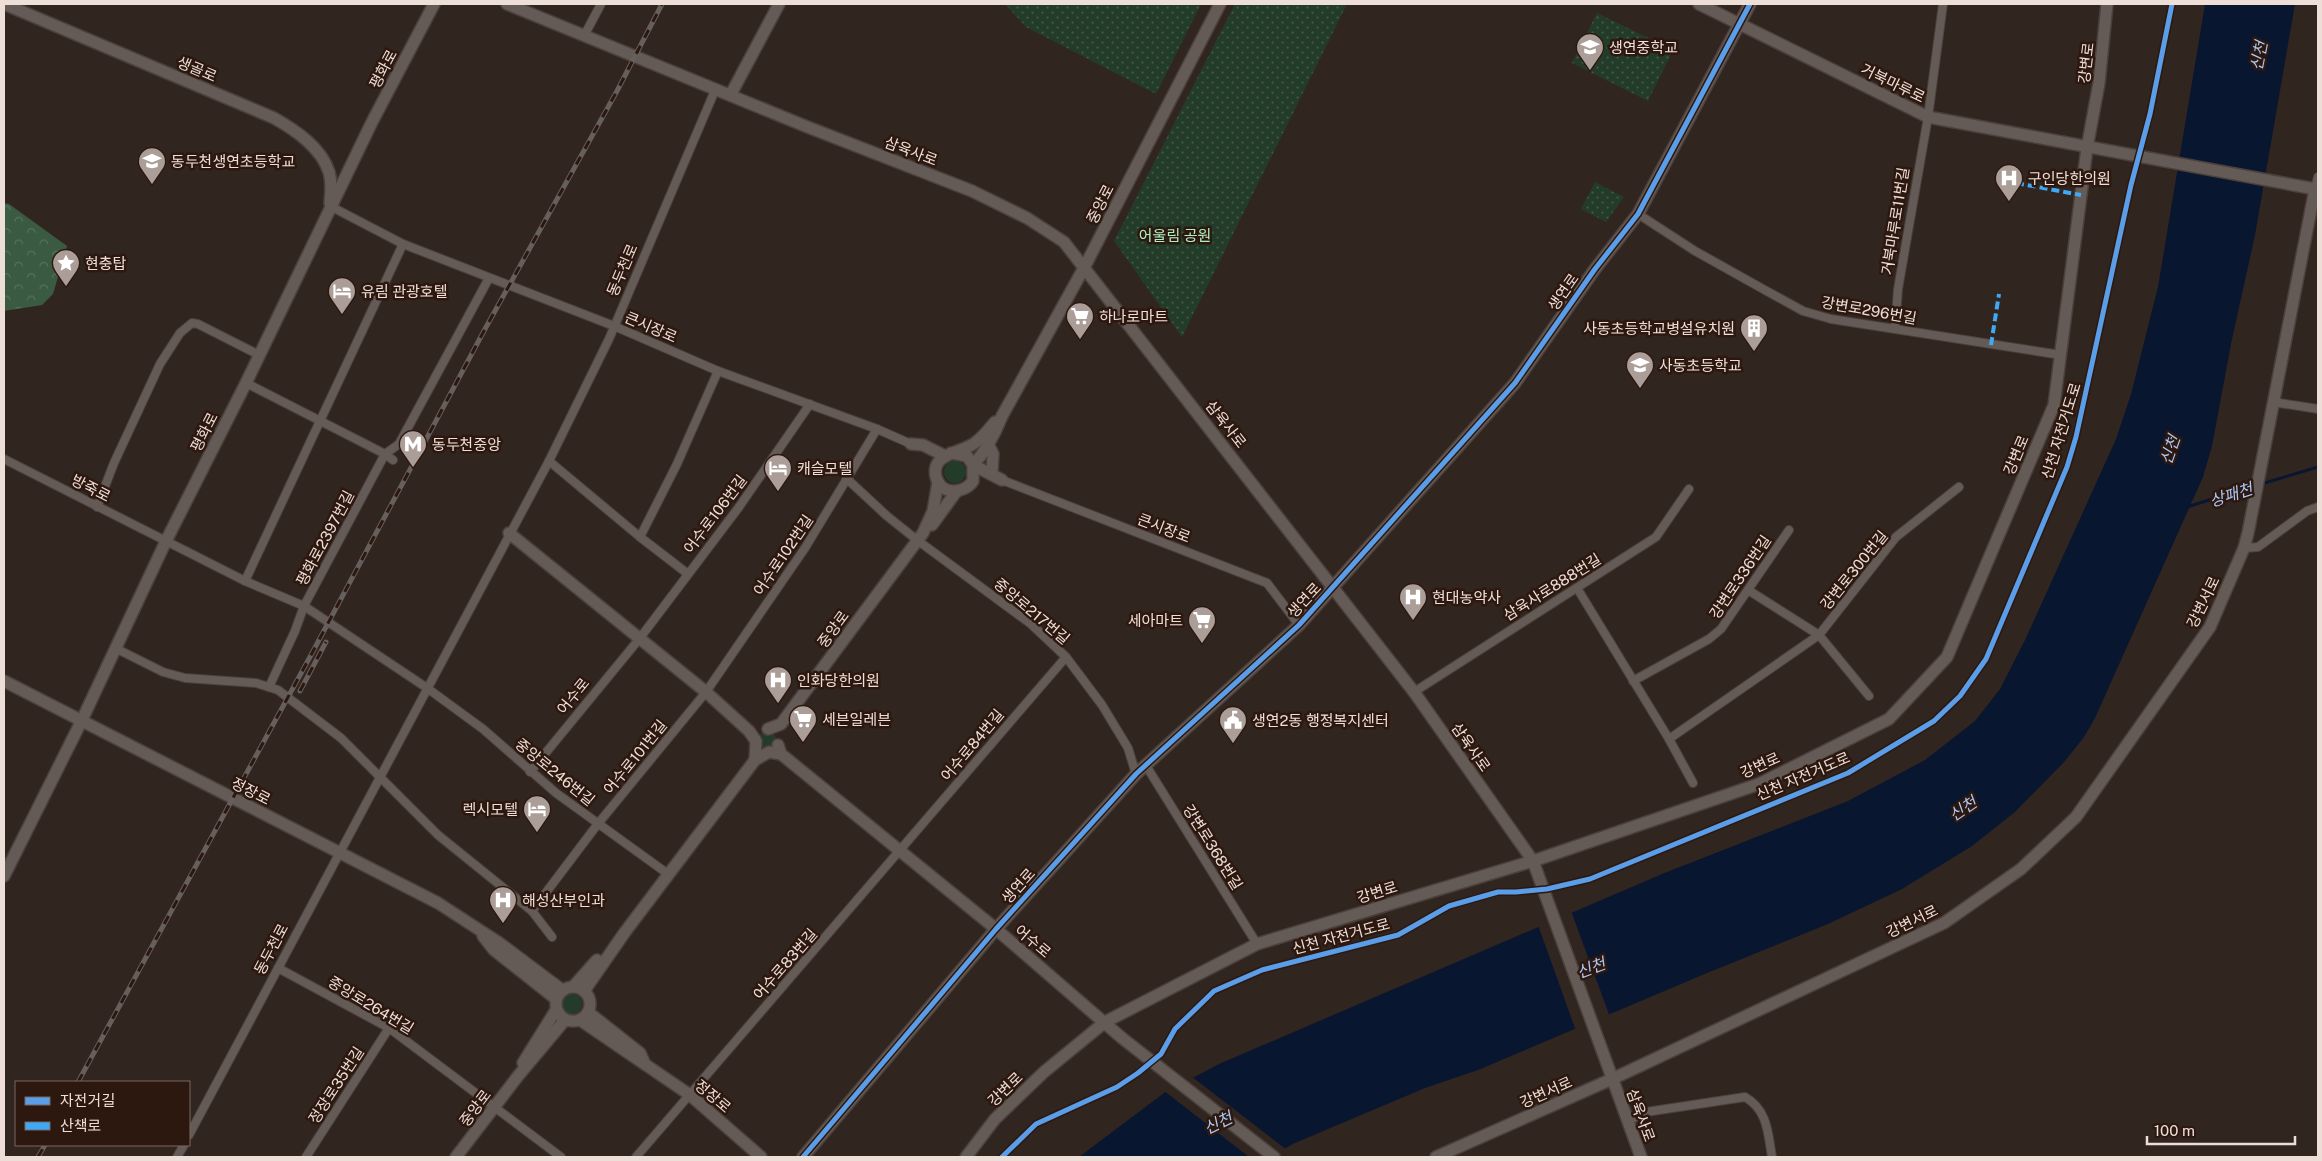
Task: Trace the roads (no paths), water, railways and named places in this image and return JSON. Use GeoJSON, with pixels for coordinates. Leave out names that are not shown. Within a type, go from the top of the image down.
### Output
{"type":"FeatureCollection","features":[{"type":"Feature","properties":{"kind":"street","name":"생골로"},"geometry":{"type":"LineString","coordinates":[[4,4],[289,126],[317,151],[329,170],[330,206]]}},
{"type":"Feature","properties":{"kind":"street","name":"평화로"},"geometry":{"type":"LineString","coordinates":[[4,876],[7,863],[81,722],[166,541],[246,383],[330,206],[434,4]]}},
{"type":"Feature","properties":{"kind":"street","name":"삼육사로"},"geometry":{"type":"LineString","coordinates":[[507,4],[972,191],[1027,218],[1064,242],[1085,266],[1414,692],[1533,861],[1641,1157]]}},
{"type":"Feature","properties":{"kind":"street"},"geometry":{"type":"LineString","coordinates":[[584,36],[602,4]]}},
{"type":"Feature","properties":{"kind":"street"},"geometry":{"type":"LineString","coordinates":[[731,94],[779,4]]}},
{"type":"Feature","properties":{"kind":"street","name":"중앙로"},"geometry":{"type":"LineString","coordinates":[[1002,416],[1085,266],[1220,4]]}},
{"type":"Feature","properties":{"kind":"street","name":"거북마루로"},"geometry":{"type":"LineString","coordinates":[[1699,4],[1928,117],[2087,148],[2317,189]]}},
{"type":"Feature","properties":{"kind":"street","name":"생연로"},"geometry":{"type":"LineString","coordinates":[[804,1157],[996,929],[1145,764],[1298,626],[1334,588],[1514,383],[1595,269],[1638,214],[1750,4]]}},
{"type":"Feature","properties":{"kind":"street","name":"거북마루로11번길"},"geometry":{"type":"LineString","coordinates":[[1895,329],[1898,288],[1928,117],[1943,4]]}},
{"type":"Feature","properties":{"kind":"street","name":"강변로"},"geometry":{"type":"LineString","coordinates":[[966,1157],[995,1118],[1044,1072],[1105,1022],[1257,944],[1533,861],[1759,784],[1889,719],[1947,657],[2054,404],[2087,148],[2099,83],[2107,4]]}},
{"type":"Feature","properties":{"kind":"street","name":"동두천로"},"geometry":{"type":"LineString","coordinates":[[190,1133],[549,460],[614,326],[716,88]]}},
{"type":"Feature","properties":{"kind":"street"},"geometry":{"type":"LineString","coordinates":[[2318,177],[2272,408],[2318,409]]}},
{"type":"Feature","properties":{"kind":"street","name":"큰시장로"},"geometry":{"type":"LineString","coordinates":[[330,206],[403,244],[614,326],[718,371],[877,429],[911,444]]}},
{"type":"Feature","properties":{"kind":"street","name":"강변로296번길"},"geometry":{"type":"LineString","coordinates":[[1638,214],[1695,251],[1803,311],[1831,319],[2061,356]]}},
{"type":"Feature","properties":{"kind":"street"},"geometry":{"type":"LineString","coordinates":[[245,581],[403,244]]}},
{"type":"Feature","properties":{"kind":"street"},"geometry":{"type":"LineString","coordinates":[[385,454],[399,444],[489,278]]}},
{"type":"Feature","properties":{"kind":"street"},"geometry":{"type":"LineString","coordinates":[[97,507],[114,463],[156,373],[184,328],[192,323],[198,324],[259,355]]}},
{"type":"Feature","properties":{"kind":"street"},"geometry":{"type":"LineString","coordinates":[[640,536],[677,464],[718,371]]}},
{"type":"Feature","properties":{"kind":"street"},"geometry":{"type":"LineString","coordinates":[[246,383],[322,420],[393,460]]}},
{"type":"Feature","properties":{"kind":"street","name":"어수로106번길"},"geometry":{"type":"LineString","coordinates":[[640,638],[739,507],[810,404]]}},
{"type":"Feature","properties":{"kind":"street","name":"강변서로"},"geometry":{"type":"LineString","coordinates":[[1436,1157],[1612,1079],[1944,923],[2021,869],[2076,817],[2210,627],[2244,548],[2248,534],[2272,408]]}},
{"type":"Feature","properties":{"kind":"street"},"geometry":{"type":"LineString","coordinates":[[973,481],[974,465],[988,444],[1002,416]]}},
{"type":"Feature","properties":{"kind":"street"},"geometry":{"type":"LineString","coordinates":[[920,536],[933,511],[938,482],[936,476],[944,458],[975,444],[1002,416]]}},
{"type":"Feature","properties":{"kind":"street","name":"어수로102번길"},"geometry":{"type":"LineString","coordinates":[[706,692],[805,548],[877,429]]}},
{"type":"Feature","properties":{"kind":"street"},"geometry":{"type":"LineString","coordinates":[[911,444],[926,452],[944,458],[967,456],[974,465],[1002,480]]}},
{"type":"Feature","properties":{"kind":"street"},"geometry":{"type":"LineString","coordinates":[[988,444],[993,454],[992,473]]}},
{"type":"Feature","properties":{"kind":"street","name":"평화로2397번길"},"geometry":{"type":"LineString","coordinates":[[166,541],[245,581],[304,606],[385,454]]}},
{"type":"Feature","properties":{"kind":"street","name":"방죽로"},"geometry":{"type":"LineString","coordinates":[[4,459],[166,541]]}},
{"type":"Feature","properties":{"kind":"street"},"geometry":{"type":"LineString","coordinates":[[549,460],[688,574]]}},
{"type":"Feature","properties":{"kind":"street"},"geometry":{"type":"LineString","coordinates":[[920,536],[928,530],[956,492],[966,488],[973,481],[986,476],[1002,480]]}},
{"type":"Feature","properties":{"kind":"street"},"geometry":{"type":"LineString","coordinates":[[846,478],[886,516],[920,536]]}},
{"type":"Feature","properties":{"kind":"street","name":"큰시장로"},"geometry":{"type":"LineString","coordinates":[[1002,480],[1267,583],[1298,626]]}},
{"type":"Feature","properties":{"kind":"street"},"geometry":{"type":"LineString","coordinates":[[938,482],[946,489],[956,492]]}},
{"type":"Feature","properties":{"kind":"street","name":"강변로300번길"},"geometry":{"type":"LineString","coordinates":[[1669,738],[1819,635],[1896,537],[1958,487]]}},
{"type":"Feature","properties":{"kind":"street","name":"삼육사로888번길"},"geometry":{"type":"LineString","coordinates":[[1414,692],[1656,537],[1689,489]]}},
{"type":"Feature","properties":{"kind":"street"},"geometry":{"type":"LineString","coordinates":[[2244,548],[2258,547],[2307,511],[2318,507]]}},
{"type":"Feature","properties":{"kind":"street","name":"강변로336번길"},"geometry":{"type":"LineString","coordinates":[[1633,681],[1709,639],[1721,629],[1789,530]]}},
{"type":"Feature","properties":{"kind":"street"},"geometry":{"type":"LineString","coordinates":[[509,533],[758,733],[760,749],[776,747]]}},
{"type":"Feature","properties":{"kind":"street","name":"중앙로"},"geometry":{"type":"LineString","coordinates":[[782,724],[920,536]]}},
{"type":"Feature","properties":{"kind":"street","name":"중앙로217번길"},"geometry":{"type":"LineString","coordinates":[[920,536],[1030,624],[1066,657],[1102,705],[1128,748],[1136,774]]}},
{"type":"Feature","properties":{"kind":"street"},"geometry":{"type":"LineString","coordinates":[[1577,588],[1669,738],[1693,783]]}},
{"type":"Feature","properties":{"kind":"street"},"geometry":{"type":"LineString","coordinates":[[1748,590],[1819,635],[1869,696]]}},
{"type":"Feature","properties":{"kind":"street"},"geometry":{"type":"LineString","coordinates":[[269,687],[295,631],[304,606],[427,688]]}},
{"type":"Feature","properties":{"kind":"street","name":"어수로"},"geometry":{"type":"LineString","coordinates":[[530,772],[640,638]]}},
{"type":"Feature","properties":{"kind":"street"},"geometry":{"type":"LineString","coordinates":[[116,648],[163,672],[185,678],[256,683],[278,690],[341,738],[438,835],[532,911],[552,937]]}},
{"type":"Feature","properties":{"kind":"street","name":"어수로84번길"},"geometry":{"type":"LineString","coordinates":[[901,850],[1066,657]]}},
{"type":"Feature","properties":{"kind":"street","name":"정장로"},"geometry":{"type":"LineString","coordinates":[[4,681],[438,903],[481,932],[494,950],[566,995],[565,1020]]}},
{"type":"Feature","properties":{"kind":"street","name":"중앙로246번길"},"geometry":{"type":"LineString","coordinates":[[427,688],[483,729],[530,772],[597,824],[668,874]]}},
{"type":"Feature","properties":{"kind":"street","name":"어수로101번길"},"geometry":{"type":"LineString","coordinates":[[532,911],[597,824],[706,692]]}},
{"type":"Feature","properties":{"kind":"street"},"geometry":{"type":"LineString","coordinates":[[758,733],[782,724]]}},
{"type":"Feature","properties":{"kind":"street"},"geometry":{"type":"LineString","coordinates":[[518,1076],[519,1069],[532,1046],[566,995],[625,932],[755,760],[776,747],[782,724]]}},
{"type":"Feature","properties":{"kind":"street"},"geometry":{"type":"LineString","coordinates":[[758,733],[772,729],[776,747]]}},
{"type":"Feature","properties":{"kind":"street"},"geometry":{"type":"LineString","coordinates":[[755,760],[758,733]]}},
{"type":"Feature","properties":{"kind":"street","name":"어수로"},"geometry":{"type":"LineString","coordinates":[[776,747],[996,929],[1122,1038],[1274,1157]]}},
{"type":"Feature","properties":{"kind":"street","name":"강변로368번길"},"geometry":{"type":"LineString","coordinates":[[1145,764],[1257,944]]}},
{"type":"Feature","properties":{"kind":"street","name":"어수로83번길"},"geometry":{"type":"LineString","coordinates":[[636,1157],[901,850]]}},
{"type":"Feature","properties":{"kind":"street","name":"중앙로264번길"},"geometry":{"type":"LineString","coordinates":[[278,968],[389,1028],[493,1108],[561,1157]]}},
{"type":"Feature","properties":{"kind":"street"},"geometry":{"type":"LineString","coordinates":[[518,1076],[565,1020],[584,1016],[590,1000],[566,995]]}},
{"type":"Feature","properties":{"kind":"street","name":"정장로"},"geometry":{"type":"LineString","coordinates":[[584,1016],[628,1055],[644,1062],[690,1096],[761,1157]]}},
{"type":"Feature","properties":{"kind":"street","name":"정장로35번길"},"geometry":{"type":"LineString","coordinates":[[306,1157],[389,1028]]}},
{"type":"Feature","properties":{"kind":"street","name":"중앙로"},"geometry":{"type":"LineString","coordinates":[[456,1157],[518,1076]]}},
{"type":"Feature","properties":{"kind":"street"},"geometry":{"type":"LineString","coordinates":[[1628,1121],[1646,1112],[1745,1097],[1760,1109],[1767,1126],[1772,1157]]}},
{"type":"Feature","properties":{"kind":"street"},"geometry":{"type":"LineString","coordinates":[[177,1157],[183,1146]]}},
{"type":"Feature","properties":{"kind":"water","name":"신천"},"geometry":{"type":"Polygon","coordinates":[[[2205,4],[2295,4],[2255,235],[2231,344],[2212,446],[2203,477],[2095,718],[2084,737],[2065,761],[2015,812],[1972,846],[1902,889],[1828,924],[1478,1070],[1425,1088],[1295,1143],[1269,1157],[1079,1157],[1164,1093],[1219,1064],[1662,874],[1848,801],[1925,760],[1975,721],[2000,689],[2026,638],[2116,439],[2131,394],[2158,287],[2205,4]]]}},
{"type":"Feature","properties":{"kind":"waterway","name":"상패천"},"geometry":{"type":"LineString","coordinates":[[2261,484],[2318,467]]}},
{"type":"Feature","properties":{"kind":"waterway","name":"상패천"},"geometry":{"type":"LineString","coordinates":[[2187,507],[2253,486]]}},
{"type":"Feature","properties":{"kind":"railway"},"geometry":{"type":"LineString","coordinates":[[79,1081],[311,655],[485,329],[617,91],[662,4]]}},
{"type":"Feature","properties":{"kind":"railway"},"geometry":{"type":"LineString","coordinates":[[300,691],[326,642]]}},
{"type":"Feature","properties":{"kind":"railway"},"geometry":{"type":"LineString","coordinates":[[38,1157],[44,1146]]}},
{"type":"Feature","properties":{"kind":"place","name":"생연중학교"},"geometry":{"type":"Point","coordinates":[1590,71]}},
{"type":"Feature","properties":{"kind":"place","name":"동두천생연초등학교"},"geometry":{"type":"Point","coordinates":[152,185]}},
{"type":"Feature","properties":{"kind":"place","name":"구인당한의원"},"geometry":{"type":"Point","coordinates":[2009,202]}},
{"type":"Feature","properties":{"kind":"place","name":"현충탑"},"geometry":{"type":"Point","coordinates":[66,287]}},
{"type":"Feature","properties":{"kind":"place","name":"유림 관광호텔"},"geometry":{"type":"Point","coordinates":[342,315]}},
{"type":"Feature","properties":{"kind":"place","name":"하나로마트"},"geometry":{"type":"Point","coordinates":[1080,340]}},
{"type":"Feature","properties":{"kind":"place","name":"사동초등학교병설유치원"},"geometry":{"type":"Point","coordinates":[1754,352]}},
{"type":"Feature","properties":{"kind":"place","name":"사동초등학교"},"geometry":{"type":"Point","coordinates":[1640,389]}},
{"type":"Feature","properties":{"kind":"place","name":"동두천중앙"},"geometry":{"type":"Point","coordinates":[413,468]}},
{"type":"Feature","properties":{"kind":"place","name":"캐슬모텔"},"geometry":{"type":"Point","coordinates":[778,492]}},
{"type":"Feature","properties":{"kind":"place","name":"현대농약사"},"geometry":{"type":"Point","coordinates":[1413,621]}},
{"type":"Feature","properties":{"kind":"place","name":"세아마트"},"geometry":{"type":"Point","coordinates":[1202,644]}},
{"type":"Feature","properties":{"kind":"place","name":"인화당한의원"},"geometry":{"type":"Point","coordinates":[778,704]}},
{"type":"Feature","properties":{"kind":"place","name":"세븐일레븐"},"geometry":{"type":"Point","coordinates":[803,743]}},
{"type":"Feature","properties":{"kind":"place","name":"생연2동 행정복지센터"},"geometry":{"type":"Point","coordinates":[1233,744]}},
{"type":"Feature","properties":{"kind":"place","name":"렉시모텔"},"geometry":{"type":"Point","coordinates":[537,833]}},
{"type":"Feature","properties":{"kind":"place","name":"해성산부인과"},"geometry":{"type":"Point","coordinates":[503,924]}},
{"type":"Feature","properties":{"kind":"park label","name":"어울림 공원"},"geometry":{"type":"Point","coordinates":[1175,235]}}]}
